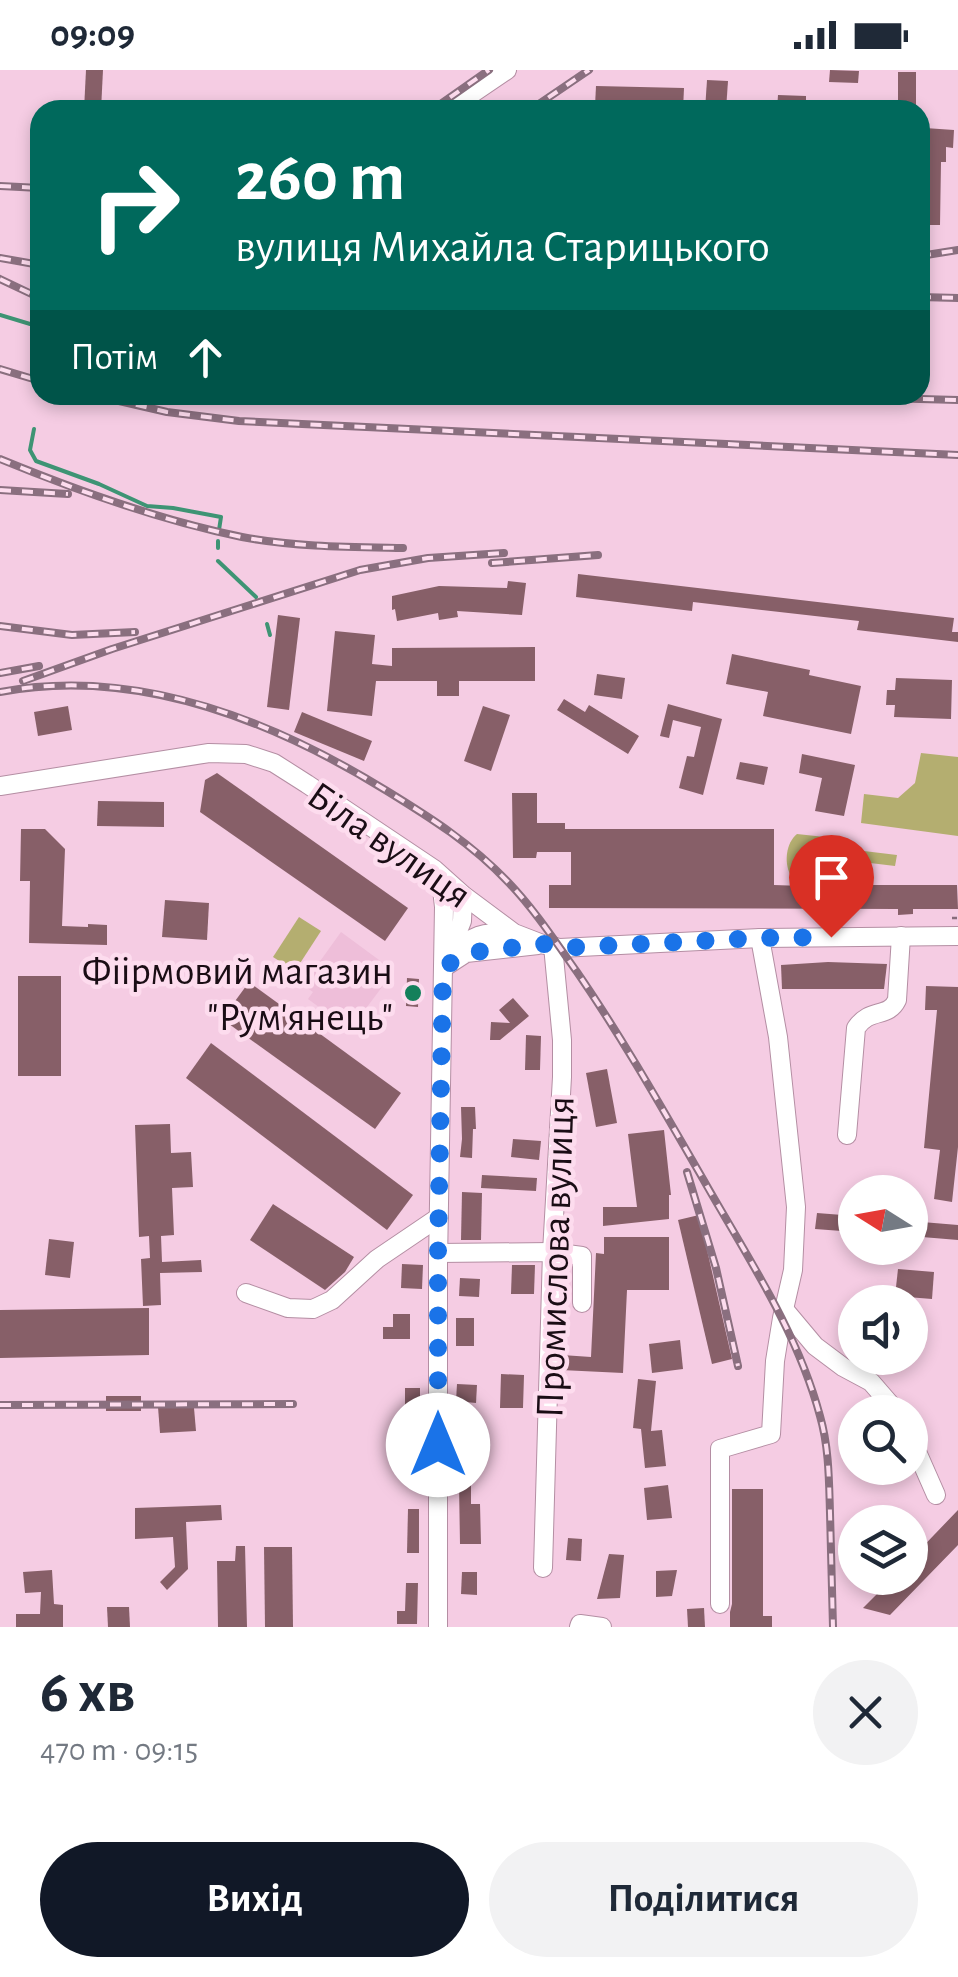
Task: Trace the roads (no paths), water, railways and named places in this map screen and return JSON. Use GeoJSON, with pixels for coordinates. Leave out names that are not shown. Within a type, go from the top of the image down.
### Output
{"type":"FeatureCollection","features":[{"type":"Feature","properties":{"kind":"street"},"geometry":{"type":"LineString","coordinates":[[463,100],[507,70]]}},
{"type":"Feature","properties":{"kind":"street","name":"Біла вулиця"},"geometry":{"type":"LineString","coordinates":[[0,786],[209,753],[246,754],[274,764],[307,784],[434,870],[514,932],[549,945],[901,936],[956,924]]}},
{"type":"Feature","properties":{"kind":"street"},"geometry":{"type":"LineString","coordinates":[[434,870],[444,908],[438,1253],[438,1627]]}},
{"type":"Feature","properties":{"kind":"street"},"geometry":{"type":"LineString","coordinates":[[443,968],[462,921],[463,895]]}},
{"type":"Feature","properties":{"kind":"street"},"geometry":{"type":"LineString","coordinates":[[443,968],[464,942],[480,933],[514,932]]}},
{"type":"Feature","properties":{"kind":"street"},"geometry":{"type":"LineString","coordinates":[[847,1135],[856,1028],[862,1018],[890,1010],[897,1000],[901,936]]}},
{"type":"Feature","properties":{"kind":"street"},"geometry":{"type":"LineString","coordinates":[[720,1604],[720,1450],[771,1434],[775,1361],[793,1270],[796,1206],[778,1037],[760,938]]}},
{"type":"Feature","properties":{"kind":"street"},"geometry":{"type":"LineString","coordinates":[[443,968],[466,953],[549,945]]}},
{"type":"Feature","properties":{"kind":"street","name":"Промислова вулиця"},"geometry":{"type":"LineString","coordinates":[[543,1568],[562,1040],[549,945]]}},
{"type":"Feature","properties":{"kind":"street"},"geometry":{"type":"LineString","coordinates":[[246,1294],[288,1308],[313,1309],[332,1300],[376,1258],[439,1217]]}},
{"type":"Feature","properties":{"kind":"street"},"geometry":{"type":"LineString","coordinates":[[438,1253],[552,1252],[582,1256],[582,1304]]}},
{"type":"Feature","properties":{"kind":"street"},"geometry":{"type":"LineString","coordinates":[[784,1309],[815,1346],[871,1382],[882,1395]]}},
{"type":"Feature","properties":{"kind":"street"},"geometry":{"type":"LineString","coordinates":[[928,1477],[936,1495]]}},
{"type":"Feature","properties":{"kind":"street"},"geometry":{"type":"LineString","coordinates":[[579,1627],[602,1627]]}},
{"type":"Feature","properties":{"kind":"waterway"},"geometry":{"type":"LineString","coordinates":[[0,315],[30,324]]}},
{"type":"Feature","properties":{"kind":"waterway"},"geometry":{"type":"LineString","coordinates":[[34,429],[30,450],[36,461],[147,506],[221,517],[219,530]]}},
{"type":"Feature","properties":{"kind":"waterway"},"geometry":{"type":"LineString","coordinates":[[218,541],[218,548]]}},
{"type":"Feature","properties":{"kind":"waterway"},"geometry":{"type":"LineString","coordinates":[[218,561],[256,597]]}},
{"type":"Feature","properties":{"kind":"waterway"},"geometry":{"type":"LineString","coordinates":[[267,624],[270,635]]}},
{"type":"Feature","properties":{"kind":"railway"},"geometry":{"type":"LineString","coordinates":[[446,100],[489,70]]}},
{"type":"Feature","properties":{"kind":"railway"},"geometry":{"type":"LineString","coordinates":[[545,100],[589,70]]}},
{"type":"Feature","properties":{"kind":"railway"},"geometry":{"type":"LineString","coordinates":[[0,186],[30,188]]}},
{"type":"Feature","properties":{"kind":"railway"},"geometry":{"type":"LineString","coordinates":[[930,254],[958,250]]}},
{"type":"Feature","properties":{"kind":"railway"},"geometry":{"type":"LineString","coordinates":[[0,258],[30,263]]}},
{"type":"Feature","properties":{"kind":"railway"},"geometry":{"type":"LineString","coordinates":[[0,279],[30,293]]}},
{"type":"Feature","properties":{"kind":"railway"},"geometry":{"type":"LineString","coordinates":[[930,297],[958,298]]}},
{"type":"Feature","properties":{"kind":"railway"},"geometry":{"type":"LineString","coordinates":[[0,369],[30,378]]}},
{"type":"Feature","properties":{"kind":"railway"},"geometry":{"type":"LineString","coordinates":[[930,399],[958,400]]}},
{"type":"Feature","properties":{"kind":"railway"},"geometry":{"type":"LineString","coordinates":[[137,405],[239,421],[958,455]]}},
{"type":"Feature","properties":{"kind":"railway"},"geometry":{"type":"LineString","coordinates":[[0,459],[119,504],[242,537],[302,545],[403,548]]}},
{"type":"Feature","properties":{"kind":"railway"},"geometry":{"type":"LineString","coordinates":[[0,490],[68,494]]}},
{"type":"Feature","properties":{"kind":"railway"},"geometry":{"type":"LineString","coordinates":[[23,681],[360,570],[428,558],[504,553]]}},
{"type":"Feature","properties":{"kind":"railway"},"geometry":{"type":"LineString","coordinates":[[492,563],[598,555]]}},
{"type":"Feature","properties":{"kind":"railway"},"geometry":{"type":"LineString","coordinates":[[0,626],[72,635],[135,632]]}},
{"type":"Feature","properties":{"kind":"railway"},"geometry":{"type":"LineString","coordinates":[[0,673],[39,666]]}},
{"type":"Feature","properties":{"kind":"railway"},"geometry":{"type":"LineString","coordinates":[[0,692],[51,686],[102,687],[152,693],[250,722],[343,765],[419,811],[451,832],[518,892],[626,1048],[753,1265],[798,1353],[820,1416],[827,1452],[833,1627]]}},
{"type":"Feature","properties":{"kind":"railway"},"geometry":{"type":"LineString","coordinates":[[687,1172],[716,1268],[738,1366]]}},
{"type":"Feature","properties":{"kind":"railway"},"geometry":{"type":"LineString","coordinates":[[0,1405],[293,1404]]}},
{"type":"Feature","properties":{"kind":"place","name":"Фіірмовий магазин \"Рум'янець\""},"geometry":{"type":"Point","coordinates":[413,993]}}]}
